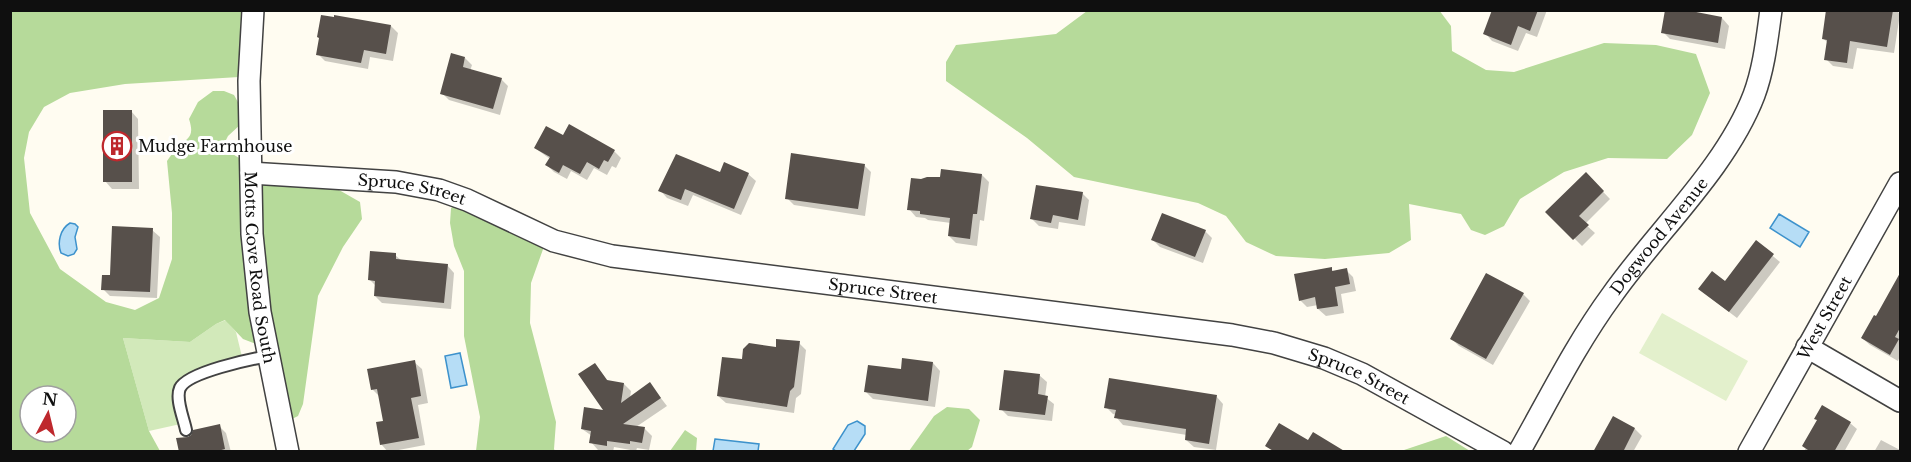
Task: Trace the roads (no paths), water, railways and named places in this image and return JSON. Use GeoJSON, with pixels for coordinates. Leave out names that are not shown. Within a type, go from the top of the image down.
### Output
{"type":"FeatureCollection","features":[{"type":"Feature","properties":{"kind":"street","name":"Motts Cove Road South"},"geometry":{"type":"LineString","coordinates":[[253,10],[249,81],[252,234],[260,312],[288,452]]}},
{"type":"Feature","properties":{"kind":"street","name":"Dogwood Avenue"},"geometry":{"type":"LineString","coordinates":[[1519,452],[1582,340],[1610,297],[1712,168],[1737,132],[1754,94],[1763,63],[1772,10]]}},
{"type":"Feature","properties":{"kind":"street","name":"Spruce Street"},"geometry":{"type":"LineString","coordinates":[[251,173],[396,182],[439,190],[467,200],[554,241],[612,256],[1221,334],[1274,344],[1324,358],[1362,374],[1503,452]]}},
{"type":"Feature","properties":{"kind":"street","name":"West Street"},"geometry":{"type":"LineString","coordinates":[[1749,452],[1900,183]]}},
{"type":"Feature","properties":{"kind":"street"},"geometry":{"type":"LineString","coordinates":[[1807,347],[1900,401]]}},
{"type":"Feature","properties":{"kind":"lane"},"geometry":{"type":"LineString","coordinates":[[186,430],[179,396],[183,385],[192,378],[212,370],[269,356]]}},
{"type":"Feature","properties":{"kind":"water"},"geometry":{"type":"Polygon","coordinates":[[[1779,214],[1809,232],[1800,247],[1770,228],[1779,214]]]}},
{"type":"Feature","properties":{"kind":"water"},"geometry":{"type":"Polygon","coordinates":[[[70,223],[78,227],[75,237],[77,249],[74,254],[68,256],[61,253],[59,241],[62,232],[70,223]]]}},
{"type":"Feature","properties":{"kind":"water"},"geometry":{"type":"Polygon","coordinates":[[[460,353],[467,385],[451,388],[445,356],[460,353]]]}},
{"type":"Feature","properties":{"kind":"water"},"geometry":{"type":"Polygon","coordinates":[[[857,421],[865,426],[865,434],[854,451],[833,449],[848,425],[857,421]]]}},
{"type":"Feature","properties":{"kind":"water"},"geometry":{"type":"Polygon","coordinates":[[[715,439],[759,444],[758,451],[713,451],[715,439]]]}},
{"type":"Feature","properties":{"kind":"place","name":"Mudge Farmhouse"},"geometry":{"type":"Point","coordinates":[117,146]}}]}
